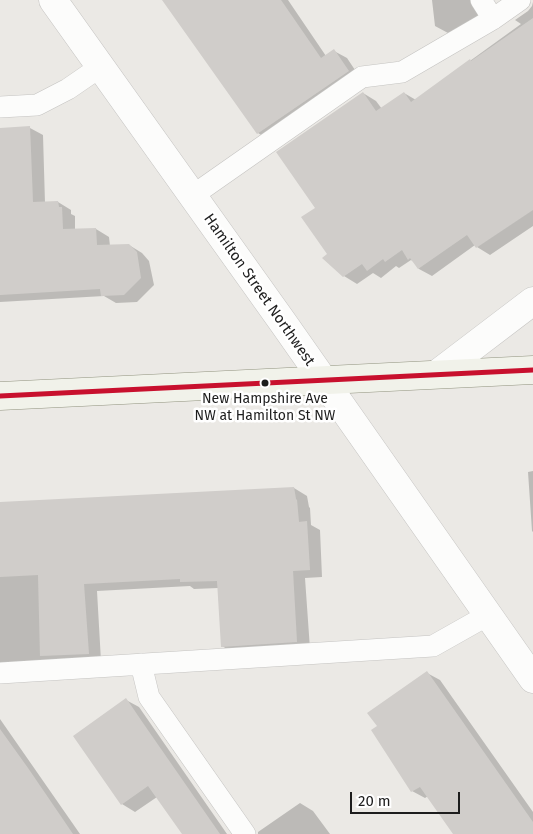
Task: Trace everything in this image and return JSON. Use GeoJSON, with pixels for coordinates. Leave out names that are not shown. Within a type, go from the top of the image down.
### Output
{"type":"FeatureCollection","features":[{"type":"Feature","properties":{"kind":"main road"},"geometry":{"type":"LineString","coordinates":[[0,396],[533,370]]}},
{"type":"Feature","properties":{"kind":"street","name":"Hamilton Street Northwest"},"geometry":{"type":"LineString","coordinates":[[53,0],[532,677]]}},
{"type":"Feature","properties":{"kind":"street"},"geometry":{"type":"LineString","coordinates":[[437,374],[533,301]]}},
{"type":"Feature","properties":{"kind":"lane"},"geometry":{"type":"LineString","coordinates":[[481,0],[493,19]]}},
{"type":"Feature","properties":{"kind":"lane"},"geometry":{"type":"LineString","coordinates":[[192,196],[362,77],[402,72],[493,19],[520,0]]}},
{"type":"Feature","properties":{"kind":"lane"},"geometry":{"type":"LineString","coordinates":[[0,107],[37,105],[68,89],[100,67]]}},
{"type":"Feature","properties":{"kind":"lane"},"geometry":{"type":"LineString","coordinates":[[0,673],[433,646],[488,615]]}},
{"type":"Feature","properties":{"kind":"lane"},"geometry":{"type":"LineString","coordinates":[[141,664],[149,697],[245,834]]}},
{"type":"Feature","properties":{"kind":"building"},"geometry":{"type":"Polygon","coordinates":[[[162,0],[281,0],[321,58],[334,49],[349,71],[257,134],[162,0]]]}},
{"type":"Feature","properties":{"kind":"building"},"geometry":{"type":"Polygon","coordinates":[[[533,18],[533,210],[476,248],[467,235],[418,269],[410,258],[408,260],[402,250],[385,262],[383,259],[367,271],[362,264],[343,277],[322,258],[327,254],[301,217],[315,208],[276,152],[363,92],[376,111],[404,92],[411,102],[470,59],[471,61],[533,18]]]}},
{"type":"Feature","properties":{"kind":"building"},"geometry":{"type":"Polygon","coordinates":[[[30,126],[33,202],[58,201],[59,207],[62,207],[63,229],[96,228],[97,245],[129,244],[137,252],[141,278],[124,295],[101,296],[100,289],[0,295],[0,128],[30,126]]]}},
{"type":"Feature","properties":{"kind":"building"},"geometry":{"type":"Polygon","coordinates":[[[294,487],[299,522],[307,521],[310,570],[293,571],[297,642],[221,647],[217,581],[180,582],[180,579],[84,584],[89,654],[40,656],[38,575],[0,577],[0,502],[294,487]]]}},
{"type":"Feature","properties":{"kind":"building"},"geometry":{"type":"Polygon","coordinates":[[[427,671],[533,822],[533,834],[453,834],[420,787],[411,792],[371,730],[377,726],[367,713],[427,671]]]}},
{"type":"Feature","properties":{"kind":"building"},"geometry":{"type":"Polygon","coordinates":[[[126,698],[220,834],[182,834],[148,786],[121,805],[73,736],[126,698]]]}},
{"type":"Feature","properties":{"kind":"building"},"geometry":{"type":"Polygon","coordinates":[[[0,729],[28,768],[73,834],[0,834],[0,729]]]}},
{"type":"Feature","properties":{"kind":"transit line"},"geometry":{"type":"LineString","coordinates":[[0,396],[533,370]]}},
{"type":"Feature","properties":{"kind":"place","name":"New Hampshire Ave NW at Hamilton St NW"},"geometry":{"type":"Point","coordinates":[265,383]}}]}
